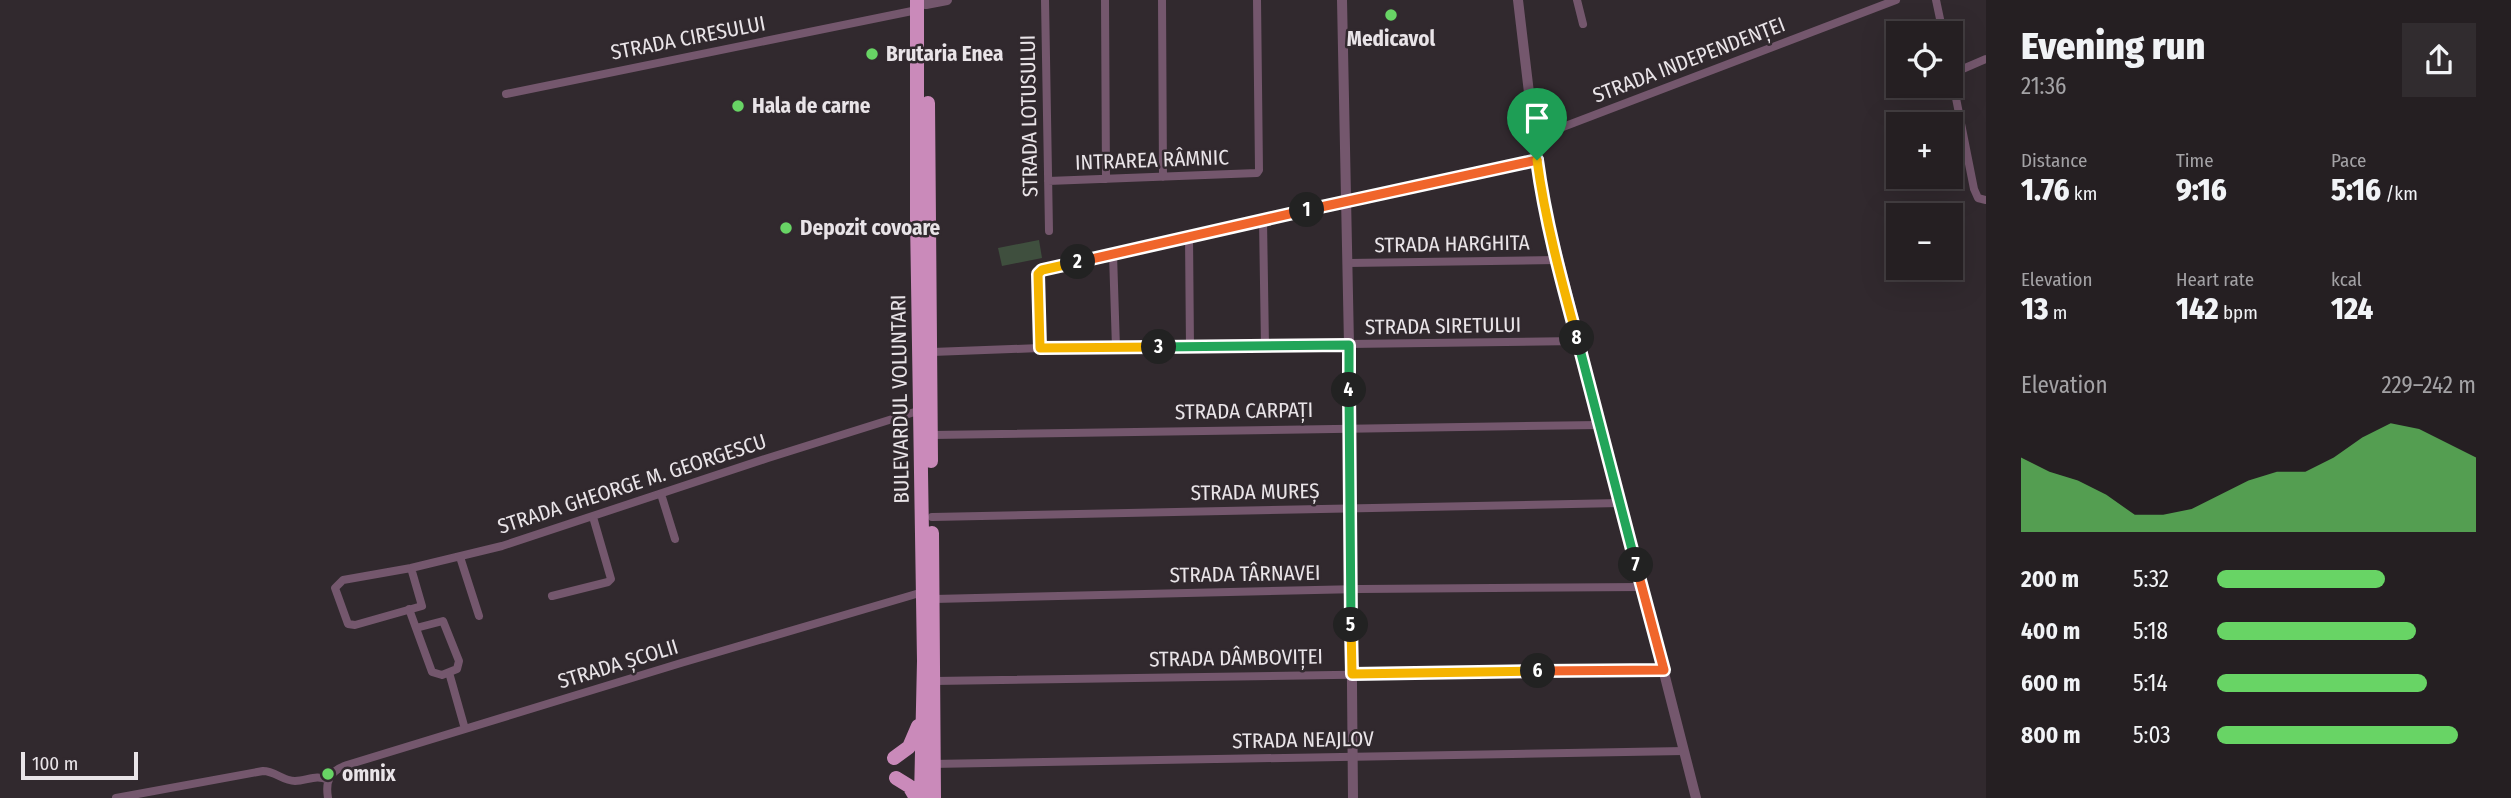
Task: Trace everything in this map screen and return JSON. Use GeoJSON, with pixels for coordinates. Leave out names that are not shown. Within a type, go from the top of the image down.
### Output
{"type":"FeatureCollection","features":[{"type":"Feature","properties":{"kind":"highway","name":"BULEVARDUL VOLUNTARI"},"geometry":{"type":"LineString","coordinates":[[922,4],[932,352],[932,517],[922,715],[934,798]]}},
{"type":"Feature","properties":{"kind":"highway","name":"BULEVARDUL VOLUNTARI"},"geometry":{"type":"LineString","coordinates":[[919,798],[928,764],[934,681],[921,410],[917,219],[922,4]]}},
{"type":"Feature","properties":{"kind":"highway"},"geometry":{"type":"LineString","coordinates":[[894,758],[909,747],[922,715]]}},
{"type":"Feature","properties":{"kind":"highway"},"geometry":{"type":"LineString","coordinates":[[895,778],[909,786],[919,798]]}},
{"type":"Feature","properties":{"kind":"street"},"geometry":{"type":"LineString","coordinates":[[922,4],[947,0]]}},
{"type":"Feature","properties":{"kind":"street","name":"STRADA LOTUSULUI"},"geometry":{"type":"LineString","coordinates":[[1045,0],[1049,231]]}},
{"type":"Feature","properties":{"kind":"street"},"geometry":{"type":"LineString","coordinates":[[1105,0],[1106,178]]}},
{"type":"Feature","properties":{"kind":"street"},"geometry":{"type":"LineString","coordinates":[[1161,0],[1163,177]]}},
{"type":"Feature","properties":{"kind":"street","name":"INTRAREA RÂMNIC"},"geometry":{"type":"LineString","coordinates":[[1048,181],[1257,173],[1257,0]]}},
{"type":"Feature","properties":{"kind":"street"},"geometry":{"type":"LineString","coordinates":[[1342,0],[1348,263],[1353,798]]}},
{"type":"Feature","properties":{"kind":"street"},"geometry":{"type":"LineString","coordinates":[[1518,0],[1541,189],[1556,260],[1696,798]]}},
{"type":"Feature","properties":{"kind":"street"},"geometry":{"type":"LineString","coordinates":[[1577,0],[1583,24]]}},
{"type":"Feature","properties":{"kind":"street","name":"STRADA INDEPENDENȚEI"},"geometry":{"type":"LineString","coordinates":[[1534,138],[1896,0]]}},
{"type":"Feature","properties":{"kind":"street"},"geometry":{"type":"LineString","coordinates":[[1936,0],[1940,21]]}},
{"type":"Feature","properties":{"kind":"street","name":"STRADA CIRESULUI"},"geometry":{"type":"LineString","coordinates":[[506,93],[922,4]]}},
{"type":"Feature","properties":{"kind":"street"},"geometry":{"type":"LineString","coordinates":[[1963,69],[1986,59]]}},
{"type":"Feature","properties":{"kind":"street"},"geometry":{"type":"LineString","coordinates":[[1956,98],[1974,189],[1978,198],[1986,200]]}},
{"type":"Feature","properties":{"kind":"street"},"geometry":{"type":"LineString","coordinates":[[1040,348],[1038,274],[1042,270],[1537,160]]}},
{"type":"Feature","properties":{"kind":"street"},"geometry":{"type":"LineString","coordinates":[[1263,220],[1265,346]]}},
{"type":"Feature","properties":{"kind":"street"},"geometry":{"type":"LineString","coordinates":[[1189,236],[1190,347]]}},
{"type":"Feature","properties":{"kind":"street"},"geometry":{"type":"LineString","coordinates":[[1113,254],[1116,348]]}},
{"type":"Feature","properties":{"kind":"street","name":"STRADA HARGHITA"},"geometry":{"type":"LineString","coordinates":[[1348,263],[1556,260]]}},
{"type":"Feature","properties":{"kind":"street","name":"STRADA SIRETULUI"},"geometry":{"type":"LineString","coordinates":[[932,352],[1040,348],[1578,341]]}},
{"type":"Feature","properties":{"kind":"street","name":"STRADA GHEORGE M. GEORGESCU"},"geometry":{"type":"LineString","coordinates":[[409,609],[349,625],[335,588],[338,582],[350,578],[411,568],[502,546],[921,410]]}},
{"type":"Feature","properties":{"kind":"street","name":"STRADA CARPAȚI"},"geometry":{"type":"LineString","coordinates":[[932,435],[1599,425]]}},
{"type":"Feature","properties":{"kind":"street"},"geometry":{"type":"LineString","coordinates":[[661,494],[675,539]]}},
{"type":"Feature","properties":{"kind":"street","name":"STRADA MUREȘ"},"geometry":{"type":"LineString","coordinates":[[932,517],[1620,503]]}},
{"type":"Feature","properties":{"kind":"street"},"geometry":{"type":"LineString","coordinates":[[552,596],[608,583],[611,579],[593,517]]}},
{"type":"Feature","properties":{"kind":"street"},"geometry":{"type":"LineString","coordinates":[[460,557],[479,616]]}},
{"type":"Feature","properties":{"kind":"street"},"geometry":{"type":"LineString","coordinates":[[411,568],[422,606],[409,609],[432,672],[442,676],[457,669],[459,662],[443,621],[416,628]]}},
{"type":"Feature","properties":{"kind":"street","name":"STRADA TÂRNAVEI"},"geometry":{"type":"LineString","coordinates":[[928,595],[1642,587]]}},
{"type":"Feature","properties":{"kind":"street","name":"STRADA ȘCOLII"},"geometry":{"type":"LineString","coordinates":[[116,798],[263,771],[275,773],[291,781],[321,776],[328,779],[335,770],[347,765],[928,595]]}},
{"type":"Feature","properties":{"kind":"street","name":"STRADA DÂMBOVIȚEI"},"geometry":{"type":"LineString","coordinates":[[934,681],[1664,670]]}},
{"type":"Feature","properties":{"kind":"street"},"geometry":{"type":"LineString","coordinates":[[450,676],[466,729]]}},
{"type":"Feature","properties":{"kind":"street","name":"STRADA NEAJLOV"},"geometry":{"type":"LineString","coordinates":[[928,764],[1684,751]]}},
{"type":"Feature","properties":{"kind":"street"},"geometry":{"type":"LineString","coordinates":[[328,779],[328,798]]}},
{"type":"Feature","properties":{"kind":"green space"},"geometry":{"type":"Polygon","coordinates":[[[1039,240],[1042,258],[1002,266],[998,248],[1039,240]]]}},
{"type":"Feature","properties":{"kind":"place","name":"Medicavol"},"geometry":{"type":"Point","coordinates":[1391,15]}},
{"type":"Feature","properties":{"kind":"place","name":"Brutaria Enea"},"geometry":{"type":"Point","coordinates":[872,54]}},
{"type":"Feature","properties":{"kind":"place","name":"Hala de carne"},"geometry":{"type":"Point","coordinates":[738,106]}},
{"type":"Feature","properties":{"kind":"place","name":"Depozit covoare"},"geometry":{"type":"Point","coordinates":[786,228]}},
{"type":"Feature","properties":{"kind":"place","name":"omnix"},"geometry":{"type":"Point","coordinates":[328,774]}},
{"type":"Feature","properties":{"kind":"route"},"geometry":{"type":"LineString","coordinates":[[1537,160],[1556,260],[1664,670],[1352,674],[1349,345],[1040,348],[1038,274],[1042,270],[1189,236],[1537,160]]}}]}
